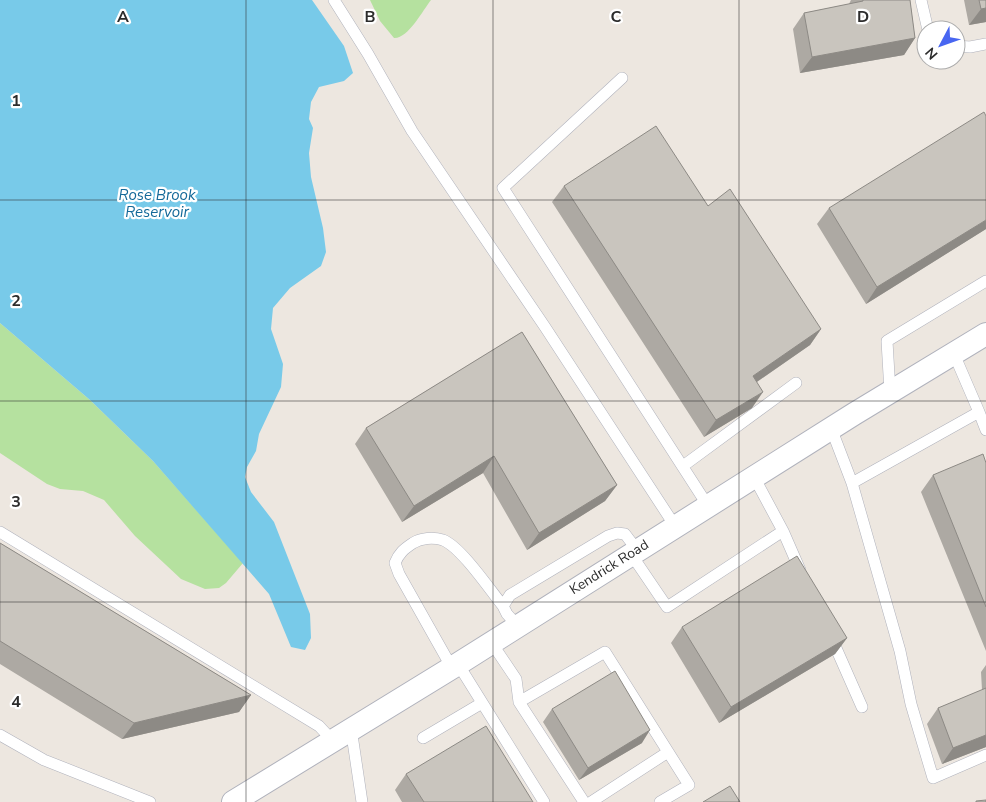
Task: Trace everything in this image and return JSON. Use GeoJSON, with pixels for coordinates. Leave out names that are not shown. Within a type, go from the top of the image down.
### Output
{"type":"FeatureCollection","features":[{"type":"Feature","properties":{"kind":"street","name":"Kendrick Road"},"geometry":{"type":"LineString","coordinates":[[233,802],[455,666],[831,428],[986,334]]}},
{"type":"Feature","properties":{"kind":"lane"},"geometry":{"type":"LineString","coordinates":[[334,0],[368,54],[412,131],[545,327],[675,526]]}},
{"type":"Feature","properties":{"kind":"lane"},"geometry":{"type":"LineString","coordinates":[[921,0],[926,20]]}},
{"type":"Feature","properties":{"kind":"lane"},"geometry":{"type":"LineString","coordinates":[[966,47],[986,44]]}},
{"type":"Feature","properties":{"kind":"lane"},"geometry":{"type":"LineString","coordinates":[[622,78],[503,188],[708,506]]}},
{"type":"Feature","properties":{"kind":"lane"},"geometry":{"type":"LineString","coordinates":[[890,392],[887,341],[986,281]]}},
{"type":"Feature","properties":{"kind":"lane"},"geometry":{"type":"LineString","coordinates":[[954,354],[986,430]]}},
{"type":"Feature","properties":{"kind":"lane"},"geometry":{"type":"LineString","coordinates":[[683,466],[796,383]]}},
{"type":"Feature","properties":{"kind":"lane"},"geometry":{"type":"LineString","coordinates":[[852,483],[979,412]]}},
{"type":"Feature","properties":{"kind":"lane"},"geometry":{"type":"LineString","coordinates":[[831,428],[852,483],[900,651],[911,704],[933,778],[986,754]]}},
{"type":"Feature","properties":{"kind":"lane"},"geometry":{"type":"LineString","coordinates":[[754,477],[783,531],[806,584]]}},
{"type":"Feature","properties":{"kind":"lane"},"geometry":{"type":"LineString","coordinates":[[503,606],[510,594],[608,536],[617,533],[625,534],[667,607],[783,531]]}},
{"type":"Feature","properties":{"kind":"lane"},"geometry":{"type":"LineString","coordinates":[[0,532],[320,726],[342,734],[362,802]]}},
{"type":"Feature","properties":{"kind":"lane"},"geometry":{"type":"LineString","coordinates":[[518,625],[507,614],[503,606],[460,553],[444,540],[431,538],[418,540],[398,554],[395,563],[400,574],[455,666],[482,703],[544,802]]}},
{"type":"Feature","properties":{"kind":"lane"},"geometry":{"type":"LineString","coordinates":[[826,628],[862,707]]}},
{"type":"Feature","properties":{"kind":"lane"},"geometry":{"type":"LineString","coordinates":[[491,642],[516,679],[519,702],[584,802]]}},
{"type":"Feature","properties":{"kind":"lane"},"geometry":{"type":"LineString","coordinates":[[519,702],[605,652],[689,785],[660,802]]}},
{"type":"Feature","properties":{"kind":"lane"},"geometry":{"type":"LineString","coordinates":[[422,738],[482,703]]}},
{"type":"Feature","properties":{"kind":"lane"},"geometry":{"type":"LineString","coordinates":[[0,735],[44,760],[150,802]]}},
{"type":"Feature","properties":{"kind":"lane"},"geometry":{"type":"LineString","coordinates":[[591,802],[668,752]]}},
{"type":"Feature","properties":{"kind":"green space"},"geometry":{"type":"Polygon","coordinates":[[[370,0],[431,0],[410,29],[405,34],[394,38],[380,21],[370,0]]]}},
{"type":"Feature","properties":{"kind":"green space"},"geometry":{"type":"Polygon","coordinates":[[[0,323],[90,400],[153,461],[243,563],[226,583],[219,588],[205,589],[181,579],[135,536],[104,500],[83,491],[60,489],[47,484],[0,453],[0,323]]]}},
{"type":"Feature","properties":{"kind":"water","name":"Rose Brook Reservoir"},"geometry":{"type":"Polygon","coordinates":[[[0,0],[312,0],[344,46],[353,73],[344,81],[319,87],[311,102],[309,119],[313,128],[309,153],[311,177],[323,228],[326,252],[321,266],[290,288],[273,308],[271,329],[283,364],[281,387],[259,434],[256,451],[247,467],[245,477],[251,492],[274,522],[310,614],[311,638],[305,650],[291,647],[269,594],[153,461],[90,400],[0,323],[0,0]]]}},
{"type":"Feature","properties":{"kind":"building"},"geometry":{"type":"Polygon","coordinates":[[[863,0],[910,0],[915,38],[812,57],[804,13],[863,0]]]}},
{"type":"Feature","properties":{"kind":"building"},"geometry":{"type":"Polygon","coordinates":[[[979,0],[986,0],[986,8],[981,9],[979,0]]]}},
{"type":"Feature","properties":{"kind":"building"},"geometry":{"type":"Polygon","coordinates":[[[984,112],[986,116],[986,220],[877,287],[829,208],[984,112]]]}},
{"type":"Feature","properties":{"kind":"building"},"geometry":{"type":"Polygon","coordinates":[[[656,126],[708,206],[730,189],[821,329],[753,376],[763,392],[716,420],[564,186],[656,126]]]}},
{"type":"Feature","properties":{"kind":"building"},"geometry":{"type":"Polygon","coordinates":[[[522,332],[617,485],[539,533],[494,456],[414,506],[366,428],[522,332]]]}},
{"type":"Feature","properties":{"kind":"building"},"geometry":{"type":"Polygon","coordinates":[[[983,454],[986,463],[986,607],[933,475],[983,454]]]}},
{"type":"Feature","properties":{"kind":"building"},"geometry":{"type":"Polygon","coordinates":[[[0,543],[251,695],[134,723],[0,641],[0,543]]]}},
{"type":"Feature","properties":{"kind":"building"},"geometry":{"type":"Polygon","coordinates":[[[797,556],[847,638],[731,707],[682,627],[797,556]]]}},
{"type":"Feature","properties":{"kind":"building"},"geometry":{"type":"Polygon","coordinates":[[[615,671],[650,730],[588,768],[552,709],[615,671]]]}},
{"type":"Feature","properties":{"kind":"building"},"geometry":{"type":"Polygon","coordinates":[[[986,688],[986,735],[953,748],[938,708],[986,688]]]}},
{"type":"Feature","properties":{"kind":"building"},"geometry":{"type":"Polygon","coordinates":[[[486,726],[533,802],[424,802],[406,774],[486,726]]]}},
{"type":"Feature","properties":{"kind":"building"},"geometry":{"type":"Polygon","coordinates":[[[730,786],[740,802],[703,802],[730,786]]]}}]}
